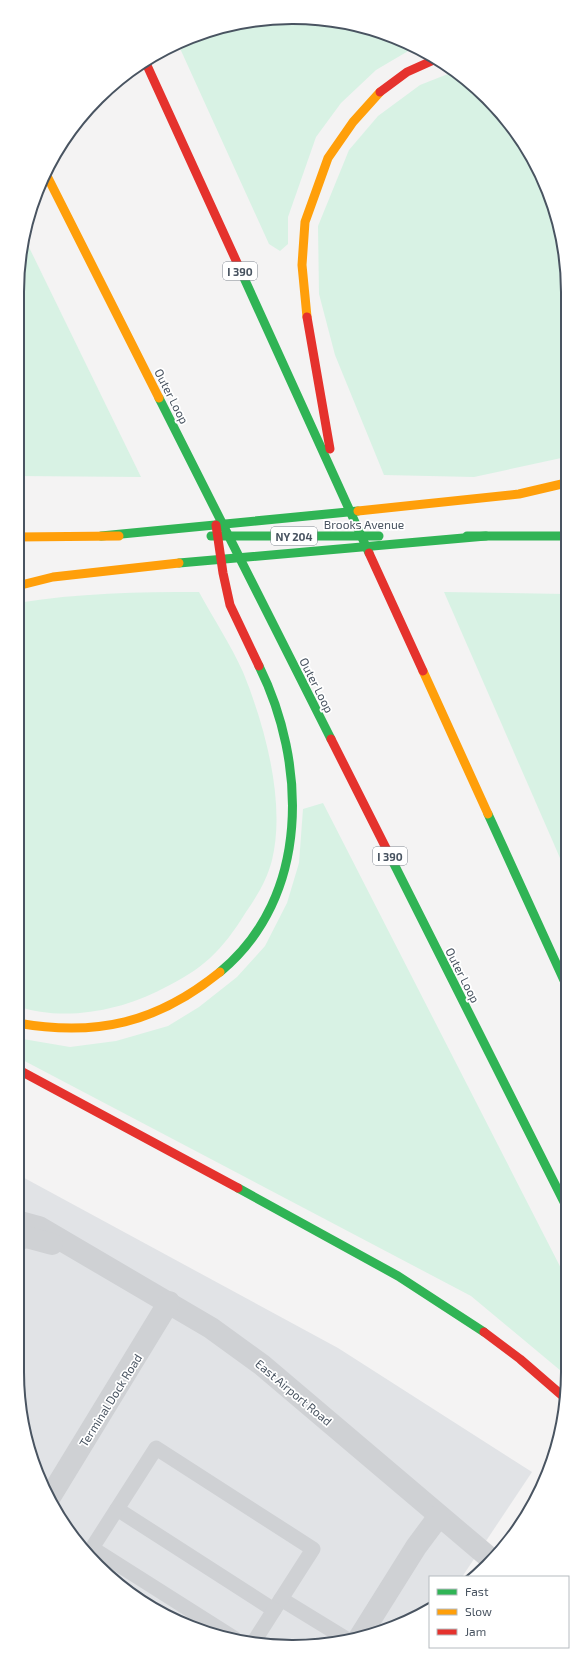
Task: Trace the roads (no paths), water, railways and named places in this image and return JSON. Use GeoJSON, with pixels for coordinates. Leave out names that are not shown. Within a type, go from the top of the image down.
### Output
{"type":"FeatureCollection","features":[{"type":"Feature","properties":{"kind":"main road"},"geometry":{"type":"LineString","coordinates":[[336,480],[304,299],[302,265],[305,222],[328,158],[353,122],[377,95],[407,72],[430,62]]}},
{"type":"Feature","properties":{"kind":"main road","name":"I 390"},"geometry":{"type":"LineString","coordinates":[[147,66],[561,974]]}},
{"type":"Feature","properties":{"kind":"main road","name":"Outer Loop"},"geometry":{"type":"LineString","coordinates":[[49,180],[561,1196]]}},
{"type":"Feature","properties":{"kind":"main road"},"geometry":{"type":"LineString","coordinates":[[101,536],[468,500],[519,494],[561,484]]}},
{"type":"Feature","properties":{"kind":"main road"},"geometry":{"type":"LineString","coordinates":[[24,1024],[53,1028],[94,1028],[136,1020],[174,1004],[205,985],[235,958],[263,920],[279,889],[289,859],[293,825],[294,790],[289,748],[277,707],[229,602],[212,502]]}},
{"type":"Feature","properties":{"kind":"main road"},"geometry":{"type":"LineString","coordinates":[[24,584],[53,577],[117,569],[486,536]]}},
{"type":"Feature","properties":{"kind":"main road","name":"Brooks Avenue"},"geometry":{"type":"LineString","coordinates":[[24,537],[561,536]]}},
{"type":"Feature","properties":{"kind":"main road"},"geometry":{"type":"LineString","coordinates":[[24,1073],[416,1286],[484,1330],[560,1394]]}},
{"type":"Feature","properties":{"kind":"street","name":"East Airport Road"},"geometry":{"type":"LineString","coordinates":[[24,1223],[39,1227],[76,1250],[169,1302],[228,1339],[262,1365],[487,1556]]}},
{"type":"Feature","properties":{"kind":"street","name":"East Airport Road"},"geometry":{"type":"LineString","coordinates":[[24,1238],[76,1250]]}},
{"type":"Feature","properties":{"kind":"street","name":"Terminal Dock Road"},"geometry":{"type":"LineString","coordinates":[[53,1492],[169,1302]]}},
{"type":"Feature","properties":{"kind":"street"},"geometry":{"type":"LineString","coordinates":[[364,1631],[416,1547],[439,1516]]}},
{"type":"Feature","properties":{"kind":"lane"},"geometry":{"type":"LineString","coordinates":[[223,1631],[92,1548],[156,1448],[313,1548],[256,1638]]}},
{"type":"Feature","properties":{"kind":"lane"},"geometry":{"type":"LineString","coordinates":[[117,1509],[278,1604],[340,1636]]}}]}
